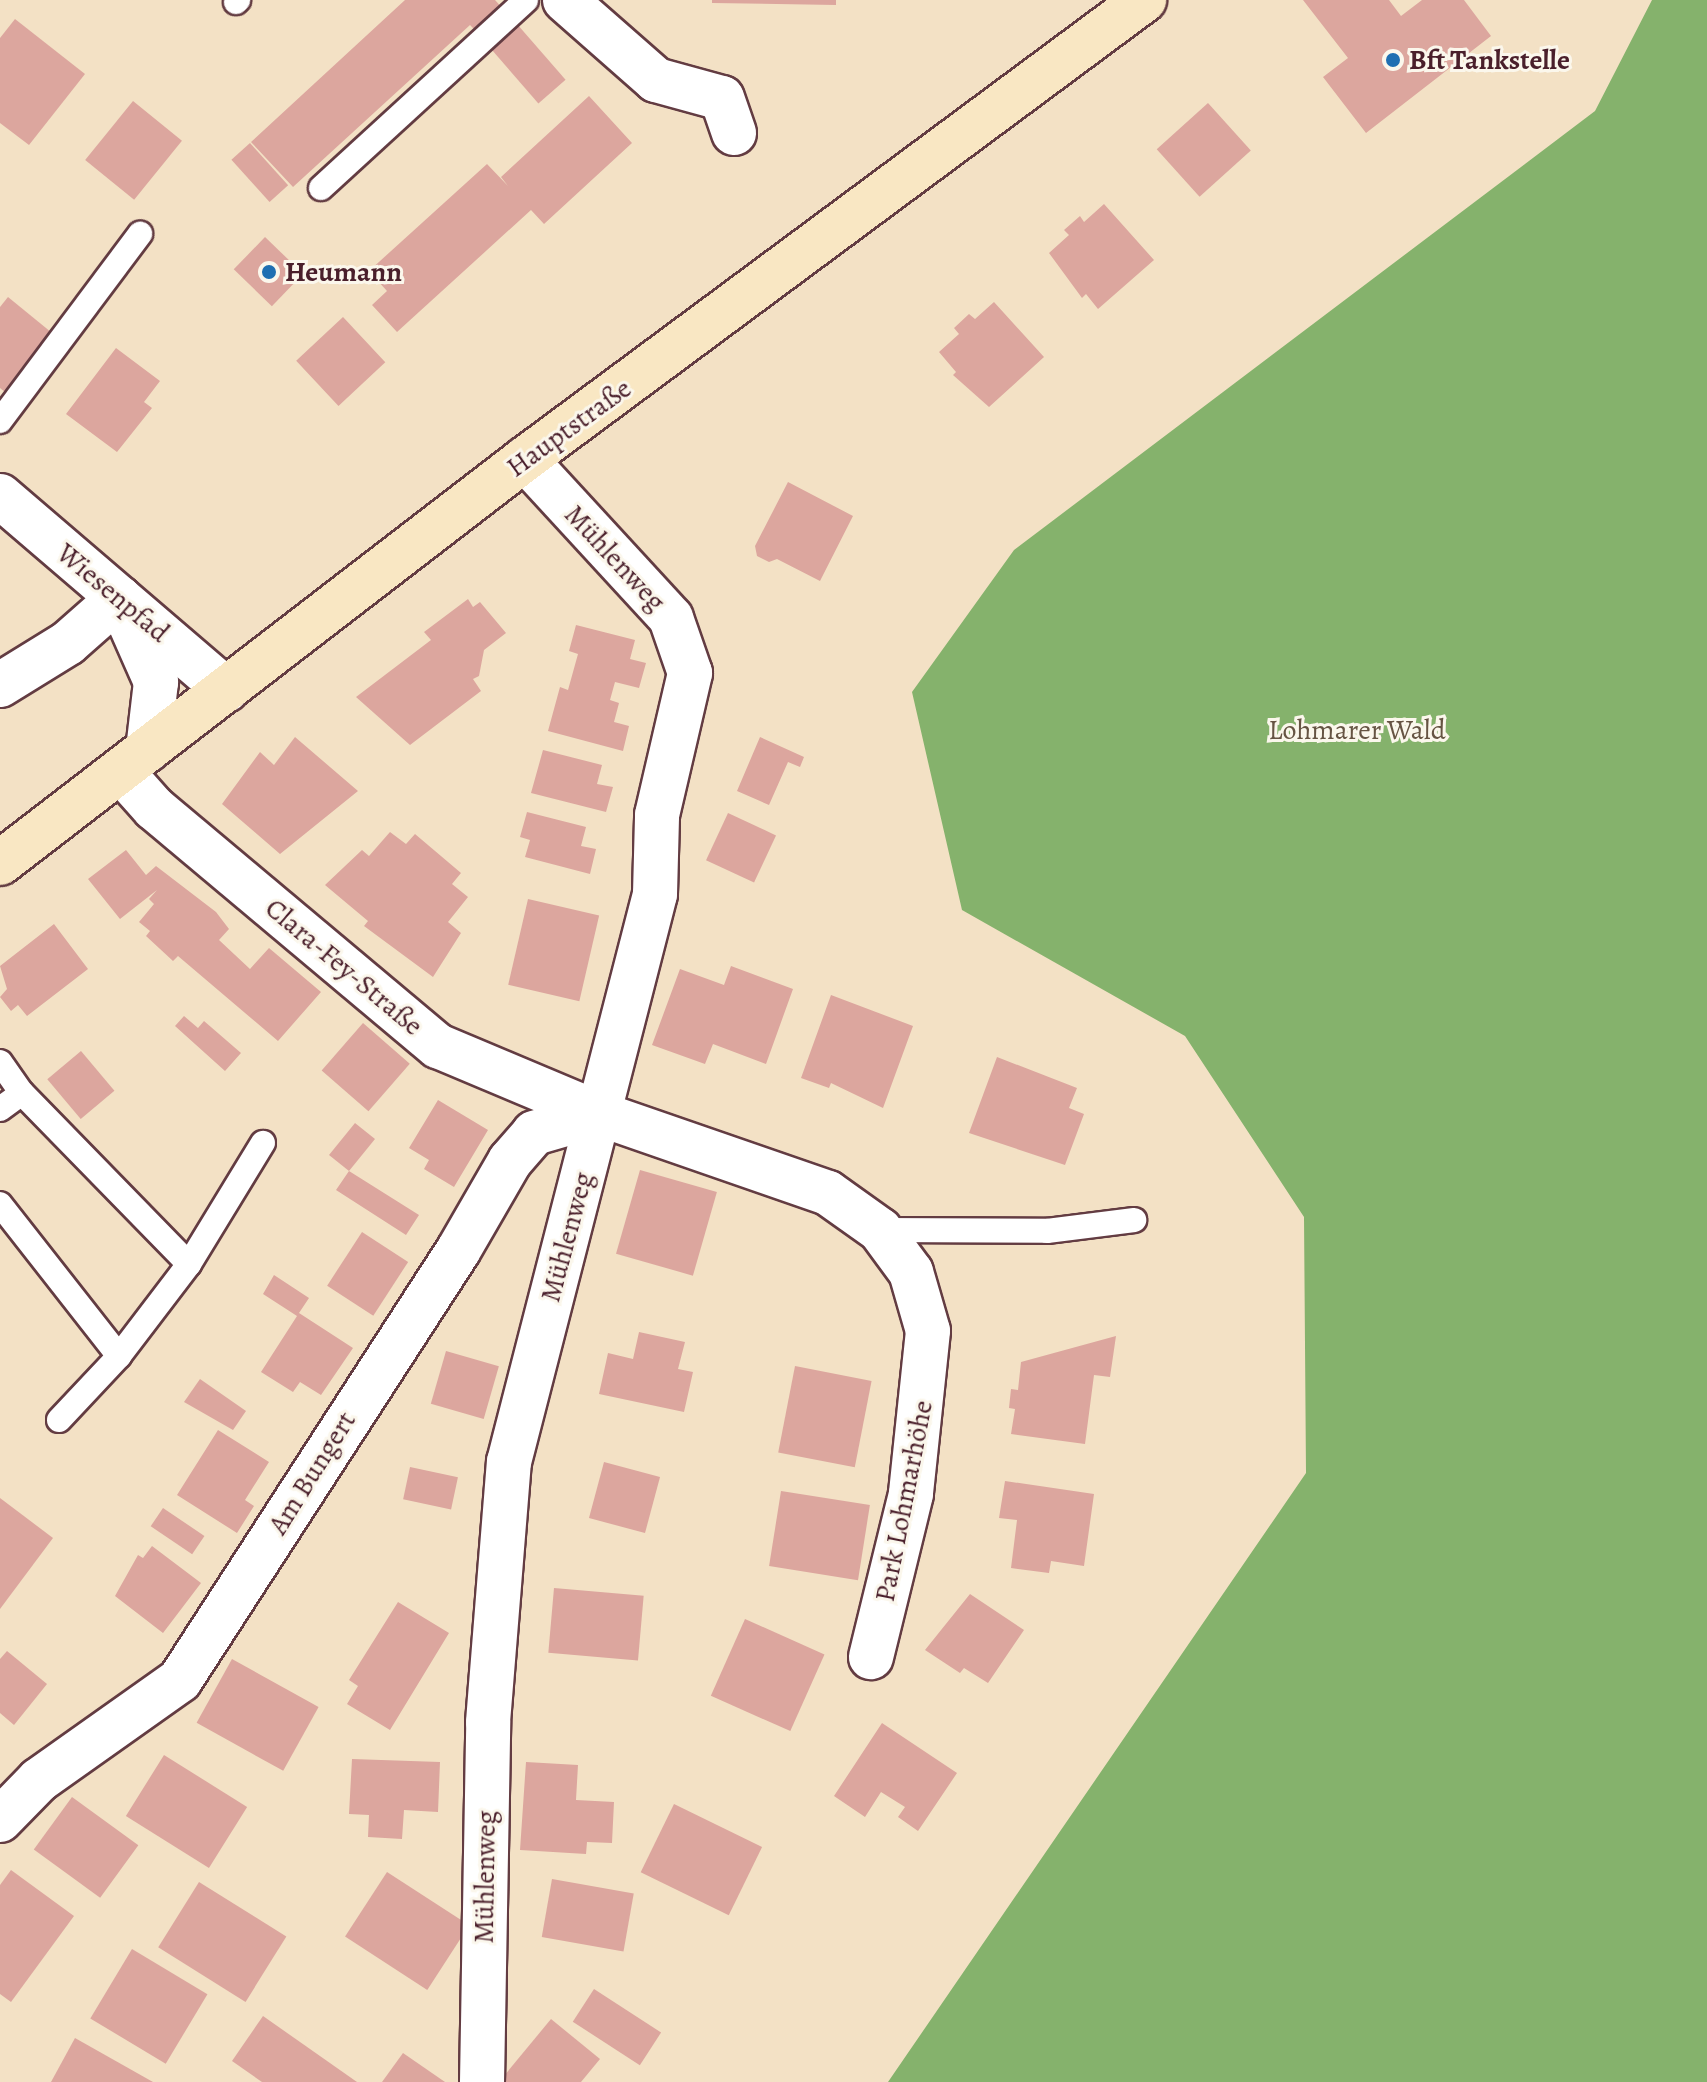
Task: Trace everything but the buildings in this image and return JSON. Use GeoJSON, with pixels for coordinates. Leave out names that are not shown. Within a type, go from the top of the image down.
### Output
{"type":"FeatureCollection","features":[{"type":"Feature","properties":{"kind":"main road","name":"Hauptstraße"},"geometry":{"type":"LineString","coordinates":[[0,863],[525,459],[1144,0]]}},
{"type":"Feature","properties":{"kind":"street"},"geometry":{"type":"LineString","coordinates":[[565,0],[656,80],[722,98],[734,133]]}},
{"type":"Feature","properties":{"kind":"street","name":"Mühlenweg"},"geometry":{"type":"LineString","coordinates":[[482,2082],[488,1722],[509,1462],[655,894],[657,815],[690,673],[671,618],[525,459]]}},
{"type":"Feature","properties":{"kind":"street","name":"Wiesenpfad"},"geometry":{"type":"LineString","coordinates":[[0,496],[226,690]]}},
{"type":"Feature","properties":{"kind":"street"},"geometry":{"type":"LineString","coordinates":[[0,685],[68,643],[119,598],[156,682],[135,761]]}},
{"type":"Feature","properties":{"kind":"street","name":"Clara-Fey-Straße"},"geometry":{"type":"LineString","coordinates":[[135,761],[154,808],[438,1046],[600,1114]]}},
{"type":"Feature","properties":{"kind":"street","name":"Park Lohmarhöhe"},"geometry":{"type":"LineString","coordinates":[[600,1114],[828,1193],[880,1230],[911,1272],[928,1331],[911,1494],[871,1657]]}},
{"type":"Feature","properties":{"kind":"street","name":"Am Bungert"},"geometry":{"type":"LineString","coordinates":[[0,1820],[39,1780],[180,1680],[458,1251],[510,1161],[534,1133],[600,1114]]}},
{"type":"Feature","properties":{"kind":"lane"},"geometry":{"type":"LineString","coordinates":[[321,188],[526,0]]}},
{"type":"Feature","properties":{"kind":"lane"},"geometry":{"type":"LineString","coordinates":[[0,421],[140,234]]}},
{"type":"Feature","properties":{"kind":"lane"},"geometry":{"type":"LineString","coordinates":[[0,1062],[22,1093],[189,1264]]}},
{"type":"Feature","properties":{"kind":"lane"},"geometry":{"type":"LineString","coordinates":[[0,1109],[22,1093]]}},
{"type":"Feature","properties":{"kind":"lane"},"geometry":{"type":"LineString","coordinates":[[59,1420],[119,1356],[189,1264],[263,1143]]}},
{"type":"Feature","properties":{"kind":"lane"},"geometry":{"type":"LineString","coordinates":[[0,1204],[119,1356]]}},
{"type":"Feature","properties":{"kind":"lane"},"geometry":{"type":"LineString","coordinates":[[880,1230],[1047,1231],[1134,1220]]}},
{"type":"Feature","properties":{"kind":"green space","name":"Lohmarer Wald"},"geometry":{"type":"Polygon","coordinates":[[[1652,0],[1707,0],[1707,2082],[888,2082],[1306,1473],[1304,1217],[1185,1036],[962,910],[912,692],[1014,550],[1595,111],[1652,0]]]}},
{"type":"Feature","properties":{"kind":"place","name":"Bft Tankstelle"},"geometry":{"type":"Point","coordinates":[1393,60]}},
{"type":"Feature","properties":{"kind":"place","name":"Heumann"},"geometry":{"type":"Point","coordinates":[269,272]}}]}
